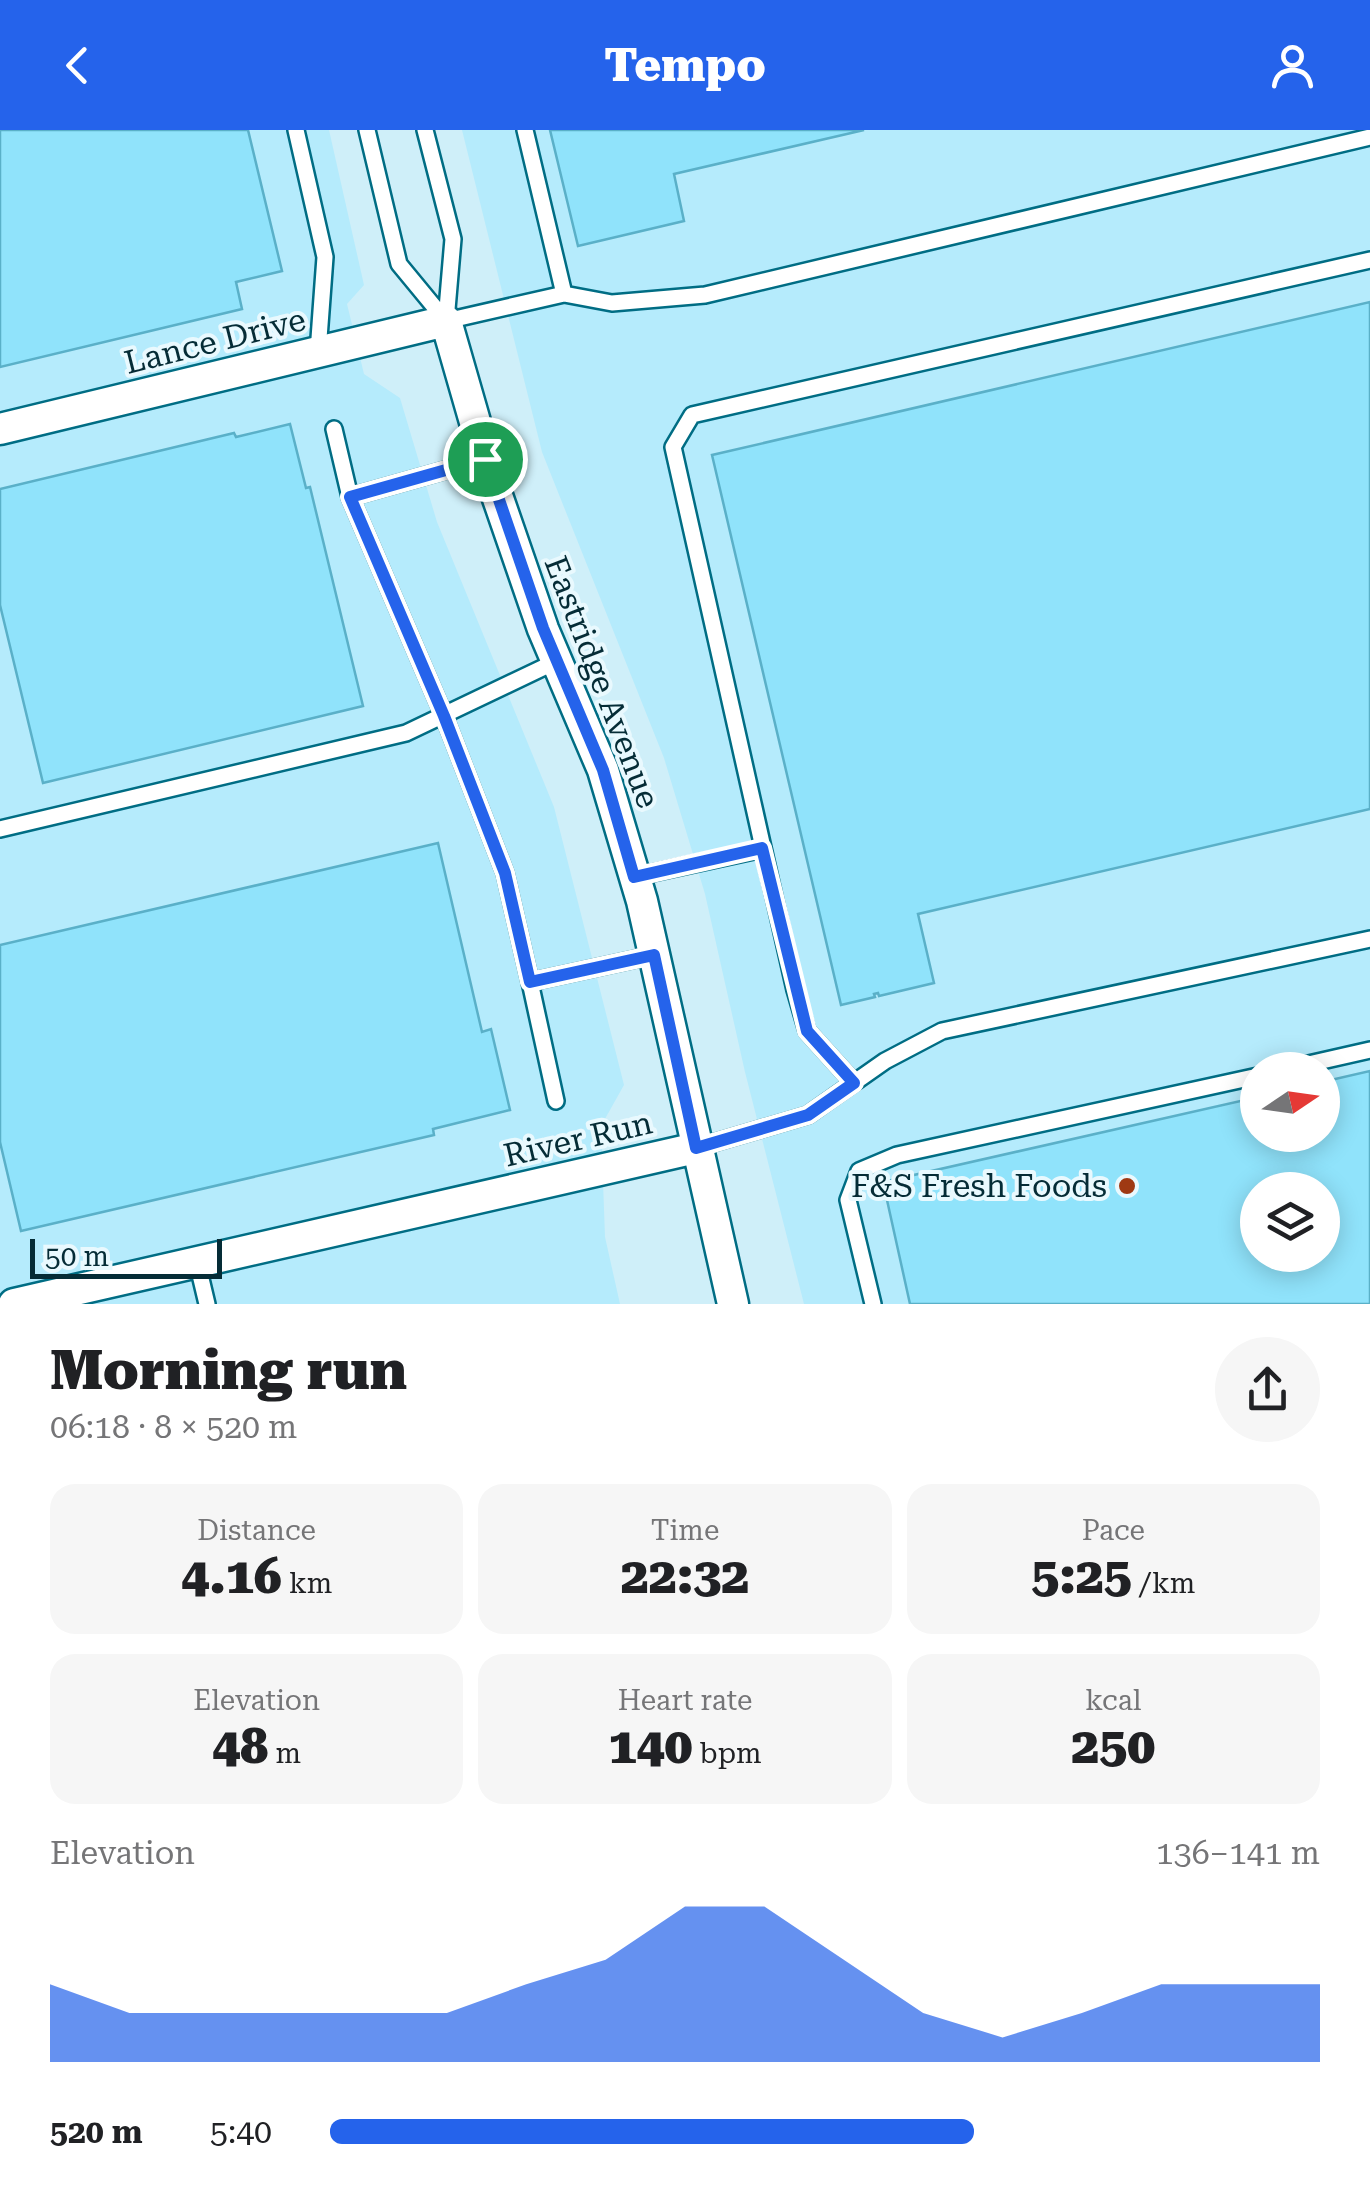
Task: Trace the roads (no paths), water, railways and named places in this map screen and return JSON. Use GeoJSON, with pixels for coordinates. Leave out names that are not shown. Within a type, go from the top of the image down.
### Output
{"type":"FeatureCollection","features":[{"type":"Feature","properties":{"kind":"street","name":"Lance Drive"},"geometry":{"type":"LineString","coordinates":[[0,429],[446,322]]}},
{"type":"Feature","properties":{"kind":"street","name":"Eastridge Avenue"},"geometry":{"type":"LineString","coordinates":[[446,322],[485,459],[557,661],[603,770],[654,955],[733,1304]]}},
{"type":"Feature","properties":{"kind":"street","name":"River Run"},"geometry":{"type":"LineString","coordinates":[[14,1304],[69,1298],[197,1262],[696,1148]]}},
{"type":"Feature","properties":{"kind":"lane"},"geometry":{"type":"LineString","coordinates":[[296,130],[325,257],[318,352]]}},
{"type":"Feature","properties":{"kind":"lane","name":"Eastridge Avenue"},"geometry":{"type":"LineString","coordinates":[[367,130],[399,264],[446,322]]}},
{"type":"Feature","properties":{"kind":"lane","name":"Eastridge Avenue"},"geometry":{"type":"LineString","coordinates":[[425,130],[453,239],[446,322]]}},
{"type":"Feature","properties":{"kind":"lane"},"geometry":{"type":"LineString","coordinates":[[526,130],[564,294]]}},
{"type":"Feature","properties":{"kind":"lane"},"geometry":{"type":"LineString","coordinates":[[446,322],[564,294],[612,303],[705,296],[1370,137]]}},
{"type":"Feature","properties":{"kind":"lane"},"geometry":{"type":"LineString","coordinates":[[854,1083],[807,1031],[762,848],[673,447],[692,415],[1370,260]]}},
{"type":"Feature","properties":{"kind":"lane"},"geometry":{"type":"LineString","coordinates":[[334,428],[350,497],[444,716],[505,873],[556,1101]]}},
{"type":"Feature","properties":{"kind":"lane"},"geometry":{"type":"LineString","coordinates":[[350,497],[485,459]]}},
{"type":"Feature","properties":{"kind":"lane"},"geometry":{"type":"LineString","coordinates":[[0,829],[406,732],[557,661]]}},
{"type":"Feature","properties":{"kind":"lane"},"geometry":{"type":"LineString","coordinates":[[634,877],[762,848]]}},
{"type":"Feature","properties":{"kind":"lane","name":"River Run"},"geometry":{"type":"LineString","coordinates":[[696,1148],[808,1115],[885,1062],[942,1032],[1370,939]]}},
{"type":"Feature","properties":{"kind":"lane"},"geometry":{"type":"LineString","coordinates":[[530,982],[654,955]]}},
{"type":"Feature","properties":{"kind":"lane"},"geometry":{"type":"LineString","coordinates":[[1340,1057],[1370,1050]]}},
{"type":"Feature","properties":{"kind":"lane"},"geometry":{"type":"LineString","coordinates":[[873,1304],[848,1200],[860,1171],[897,1154],[1240,1080]]}},
{"type":"Feature","properties":{"kind":"lane"},"geometry":{"type":"LineString","coordinates":[[197,1262],[207,1304]]}},
{"type":"Feature","properties":{"kind":"place","name":"F&S Fresh Foods"},"geometry":{"type":"Point","coordinates":[1127,1186]}}]}
